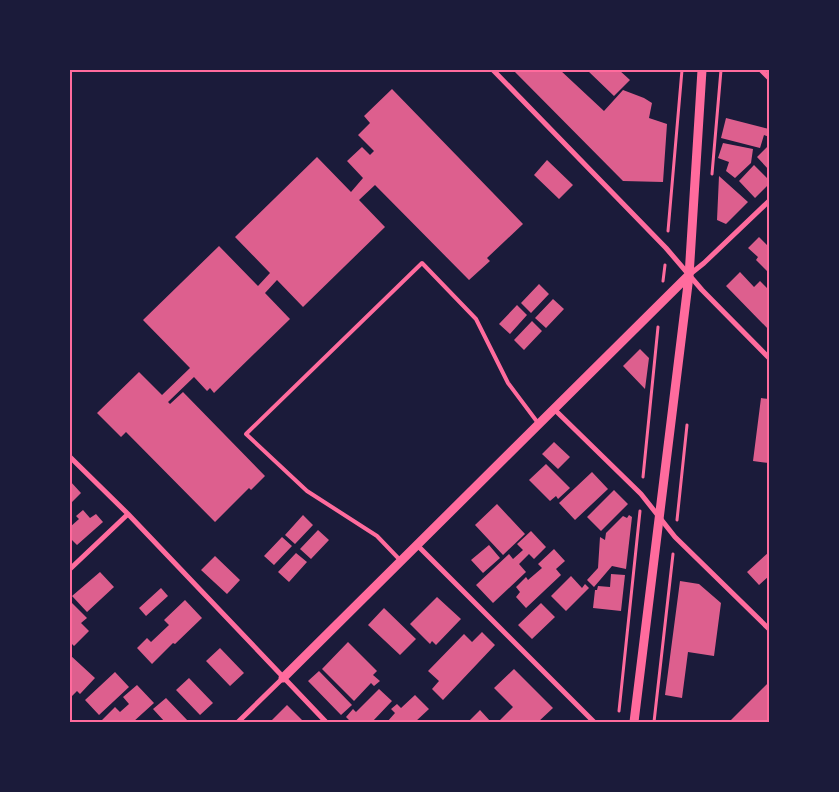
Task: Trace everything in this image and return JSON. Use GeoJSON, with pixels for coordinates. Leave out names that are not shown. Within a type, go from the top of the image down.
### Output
{"type":"FeatureCollection","features":[{"type":"Feature","properties":{"kind":"street"},"geometry":{"type":"LineString","coordinates":[[493,70],[666,248],[689,276],[769,358]]}},
{"type":"Feature","properties":{"kind":"street"},"geometry":{"type":"LineString","coordinates":[[634,722],[658,515],[689,276],[702,70]]}},
{"type":"Feature","properties":{"kind":"street"},"geometry":{"type":"LineString","coordinates":[[761,70],[769,78]]}},
{"type":"Feature","properties":{"kind":"street"},"geometry":{"type":"LineString","coordinates":[[238,722],[689,276],[769,200]]}},
{"type":"Feature","properties":{"kind":"street"},"geometry":{"type":"LineString","coordinates":[[555,410],[641,494],[675,537],[769,629]]}},
{"type":"Feature","properties":{"kind":"street"},"geometry":{"type":"LineString","coordinates":[[70,457],[128,514],[326,722]]}},
{"type":"Feature","properties":{"kind":"street"},"geometry":{"type":"LineString","coordinates":[[70,569],[128,514]]}},
{"type":"Feature","properties":{"kind":"street"},"geometry":{"type":"LineString","coordinates":[[417,545],[594,722]]}},
{"type":"Feature","properties":{"kind":"lane"},"geometry":{"type":"LineString","coordinates":[[401,561],[377,536],[307,491],[246,434],[422,262],[476,320],[508,382],[540,425]]}},
{"type":"Feature","properties":{"kind":"path"},"geometry":{"type":"LineString","coordinates":[[619,712],[682,70]]}},
{"type":"Feature","properties":{"kind":"building"},"geometry":{"type":"Polygon","coordinates":[[[513,70],[560,70],[604,111],[623,90],[652,103],[649,118],[667,124],[663,182],[623,181],[513,70]]]}},
{"type":"Feature","properties":{"kind":"building"},"geometry":{"type":"Polygon","coordinates":[[[587,70],[619,70],[630,80],[614,96],[587,70]]]}},
{"type":"Feature","properties":{"kind":"building"},"geometry":{"type":"Polygon","coordinates":[[[392,89],[523,224],[487,258],[490,261],[469,280],[375,185],[359,200],[385,227],[303,307],[277,280],[265,293],[290,319],[214,393],[210,388],[207,391],[194,377],[168,402],[170,404],[183,392],[265,476],[251,490],[249,488],[215,522],[126,432],[121,437],[97,413],[139,372],[162,395],[190,368],[143,320],[219,246],[258,286],[270,273],[235,237],[317,157],[351,192],[363,178],[347,161],[362,147],[370,155],[374,151],[358,135],[370,123],[364,116],[392,89]]]}},
{"type":"Feature","properties":{"kind":"building"},"geometry":{"type":"Polygon","coordinates":[[[726,118],[769,129],[769,137],[764,135],[760,148],[721,138],[726,118]]]}},
{"type":"Feature","properties":{"kind":"building"},"geometry":{"type":"Polygon","coordinates":[[[723,143],[753,149],[751,163],[735,178],[726,171],[729,162],[718,158],[723,143]]]}},
{"type":"Feature","properties":{"kind":"building"},"geometry":{"type":"Polygon","coordinates":[[[769,145],[769,170],[757,157],[769,145]]]}},
{"type":"Feature","properties":{"kind":"building"},"geometry":{"type":"Polygon","coordinates":[[[547,160],[573,185],[559,199],[534,175],[547,160]]]}},
{"type":"Feature","properties":{"kind":"building"},"geometry":{"type":"Polygon","coordinates":[[[754,165],[769,180],[769,184],[755,198],[739,181],[754,165]]]}},
{"type":"Feature","properties":{"kind":"building"},"geometry":{"type":"Polygon","coordinates":[[[719,176],[748,202],[726,224],[717,220],[719,176]]]}},
{"type":"Feature","properties":{"kind":"building"},"geometry":{"type":"Polygon","coordinates":[[[759,237],[767,245],[769,243],[769,273],[756,260],[758,257],[748,248],[759,237]]]}},
{"type":"Feature","properties":{"kind":"building"},"geometry":{"type":"Polygon","coordinates":[[[740,272],[754,287],[760,281],[769,290],[769,330],[726,286],[740,272]]]}},
{"type":"Feature","properties":{"kind":"building"},"geometry":{"type":"Polygon","coordinates":[[[539,284],[549,294],[531,313],[521,303],[539,284]]]}},
{"type":"Feature","properties":{"kind":"building"},"geometry":{"type":"Polygon","coordinates":[[[553,299],[564,309],[546,328],[535,318],[553,299]]]}},
{"type":"Feature","properties":{"kind":"building"},"geometry":{"type":"Polygon","coordinates":[[[517,305],[527,315],[510,334],[499,324],[517,305]]]}},
{"type":"Feature","properties":{"kind":"building"},"geometry":{"type":"Polygon","coordinates":[[[532,321],[542,331],[524,350],[514,340],[532,321]]]}},
{"type":"Feature","properties":{"kind":"building"},"geometry":{"type":"Polygon","coordinates":[[[640,349],[649,358],[645,389],[623,366],[640,349]]]}},
{"type":"Feature","properties":{"kind":"building"},"geometry":{"type":"Polygon","coordinates":[[[761,398],[769,399],[769,463],[753,461],[761,398]]]}},
{"type":"Feature","properties":{"kind":"building"},"geometry":{"type":"Polygon","coordinates":[[[554,442],[570,457],[558,469],[542,454],[554,442]]]}},
{"type":"Feature","properties":{"kind":"building"},"geometry":{"type":"Polygon","coordinates":[[[546,464],[570,488],[558,499],[556,496],[550,501],[529,480],[546,464]]]}},
{"type":"Feature","properties":{"kind":"building"},"geometry":{"type":"Polygon","coordinates":[[[592,472],[608,489],[575,520],[559,503],[592,472]]]}},
{"type":"Feature","properties":{"kind":"building"},"geometry":{"type":"Polygon","coordinates":[[[70,481],[81,493],[70,504],[70,481]]]}},
{"type":"Feature","properties":{"kind":"building"},"geometry":{"type":"Polygon","coordinates":[[[614,490],[628,504],[601,531],[587,517],[614,490]]]}},
{"type":"Feature","properties":{"kind":"building"},"geometry":{"type":"Polygon","coordinates":[[[497,504],[525,534],[503,555],[475,525],[497,504]]]}},
{"type":"Feature","properties":{"kind":"building"},"geometry":{"type":"Polygon","coordinates":[[[83,510],[90,518],[96,514],[103,522],[77,545],[70,538],[70,527],[79,519],[76,516],[83,510]]]}},
{"type":"Feature","properties":{"kind":"building"},"geometry":{"type":"Polygon","coordinates":[[[303,515],[313,525],[295,544],[285,535],[303,515]]]}},
{"type":"Feature","properties":{"kind":"building"},"geometry":{"type":"Polygon","coordinates":[[[629,515],[632,517],[626,569],[612,566],[594,587],[587,580],[598,568],[600,537],[605,540],[606,533],[623,516],[627,518],[629,515]]]}},
{"type":"Feature","properties":{"kind":"building"},"geometry":{"type":"Polygon","coordinates":[[[318,530],[329,540],[311,559],[300,549],[318,530]]]}},
{"type":"Feature","properties":{"kind":"building"},"geometry":{"type":"Polygon","coordinates":[[[531,531],[546,547],[534,559],[529,554],[519,564],[526,572],[493,603],[476,585],[509,554],[513,559],[523,550],[517,544],[531,531]]]}},
{"type":"Feature","properties":{"kind":"building"},"geometry":{"type":"Polygon","coordinates":[[[282,537],[292,546],[274,565],[264,556],[282,537]]]}},
{"type":"Feature","properties":{"kind":"building"},"geometry":{"type":"Polygon","coordinates":[[[489,545],[500,558],[483,573],[471,560],[489,545]]]}},
{"type":"Feature","properties":{"kind":"building"},"geometry":{"type":"Polygon","coordinates":[[[554,549],[565,561],[556,569],[561,575],[526,608],[516,597],[520,592],[516,587],[526,577],[528,580],[542,568],[538,564],[554,549]]]}},
{"type":"Feature","properties":{"kind":"building"},"geometry":{"type":"Polygon","coordinates":[[[769,552],[769,576],[759,585],[747,572],[769,552]]]}},
{"type":"Feature","properties":{"kind":"building"},"geometry":{"type":"Polygon","coordinates":[[[296,553],[307,562],[289,582],[278,572],[296,553]]]}},
{"type":"Feature","properties":{"kind":"building"},"geometry":{"type":"Polygon","coordinates":[[[215,556],[240,580],[227,594],[201,570],[215,556]]]}},
{"type":"Feature","properties":{"kind":"building"},"geometry":{"type":"Polygon","coordinates":[[[100,572],[114,587],[87,612],[72,596],[100,572]]]}},
{"type":"Feature","properties":{"kind":"building"},"geometry":{"type":"Polygon","coordinates":[[[611,574],[625,575],[621,611],[593,608],[595,590],[597,590],[598,586],[610,587],[611,574]]]}},
{"type":"Feature","properties":{"kind":"building"},"geometry":{"type":"Polygon","coordinates":[[[571,576],[582,588],[585,584],[589,588],[566,611],[551,596],[571,576]]]}},
{"type":"Feature","properties":{"kind":"building"},"geometry":{"type":"Polygon","coordinates":[[[680,581],[699,584],[721,603],[714,656],[688,652],[682,698],[665,695],[680,581]]]}},
{"type":"Feature","properties":{"kind":"building"},"geometry":{"type":"Polygon","coordinates":[[[161,588],[168,596],[146,616],[139,608],[161,588]]]}},
{"type":"Feature","properties":{"kind":"building"},"geometry":{"type":"Polygon","coordinates":[[[437,597],[461,619],[436,645],[432,641],[430,644],[410,624],[437,597]]]}},
{"type":"Feature","properties":{"kind":"building"},"geometry":{"type":"Polygon","coordinates":[[[185,600],[202,618],[152,664],[137,648],[147,638],[151,642],[169,625],[164,620],[185,600]]]}},
{"type":"Feature","properties":{"kind":"building"},"geometry":{"type":"Polygon","coordinates":[[[70,601],[87,618],[81,623],[89,631],[74,646],[70,642],[70,601]]]}},
{"type":"Feature","properties":{"kind":"building"},"geometry":{"type":"Polygon","coordinates":[[[541,603],[555,617],[532,639],[518,625],[541,603]]]}},
{"type":"Feature","properties":{"kind":"building"},"geometry":{"type":"Polygon","coordinates":[[[384,608],[416,639],[400,655],[368,625],[384,608]]]}},
{"type":"Feature","properties":{"kind":"building"},"geometry":{"type":"Polygon","coordinates":[[[482,632],[495,645],[443,700],[432,689],[439,681],[428,671],[464,634],[472,642],[482,632]]]}},
{"type":"Feature","properties":{"kind":"building"},"geometry":{"type":"Polygon","coordinates":[[[348,642],[377,671],[373,675],[380,681],[374,686],[371,683],[354,701],[322,669],[348,642]]]}},
{"type":"Feature","properties":{"kind":"building"},"geometry":{"type":"Polygon","coordinates":[[[220,648],[244,673],[230,686],[206,661],[220,648]]]}},
{"type":"Feature","properties":{"kind":"building"},"geometry":{"type":"Polygon","coordinates":[[[70,655],[95,678],[80,694],[77,691],[70,698],[70,655]]]}},
{"type":"Feature","properties":{"kind":"building"},"geometry":{"type":"Polygon","coordinates":[[[514,669],[553,708],[538,722],[498,722],[513,707],[494,688],[514,669]]]}},
{"type":"Feature","properties":{"kind":"building"},"geometry":{"type":"Polygon","coordinates":[[[319,671],[352,705],[341,715],[308,681],[319,671]]]}},
{"type":"Feature","properties":{"kind":"building"},"geometry":{"type":"Polygon","coordinates":[[[115,672],[129,687],[99,715],[85,700],[115,672]]]}},
{"type":"Feature","properties":{"kind":"building"},"geometry":{"type":"Polygon","coordinates":[[[189,678],[213,703],[200,715],[176,690],[189,678]]]}},
{"type":"Feature","properties":{"kind":"building"},"geometry":{"type":"Polygon","coordinates":[[[769,682],[769,722],[729,722],[769,682]]]}},
{"type":"Feature","properties":{"kind":"building"},"geometry":{"type":"Polygon","coordinates":[[[137,685],[154,703],[133,722],[102,722],[115,707],[120,712],[129,704],[123,697],[137,685]]]}},
{"type":"Feature","properties":{"kind":"building"},"geometry":{"type":"Polygon","coordinates":[[[379,689],[392,701],[372,722],[351,722],[346,717],[353,709],[356,712],[379,689]]]}},
{"type":"Feature","properties":{"kind":"building"},"geometry":{"type":"Polygon","coordinates":[[[415,695],[429,709],[415,722],[387,722],[395,713],[391,709],[397,704],[401,708],[415,695]]]}},
{"type":"Feature","properties":{"kind":"building"},"geometry":{"type":"Polygon","coordinates":[[[166,698],[189,722],[165,722],[153,709],[166,698]]]}},
{"type":"Feature","properties":{"kind":"building"},"geometry":{"type":"Polygon","coordinates":[[[287,705],[304,722],[270,722],[287,705]]]}},
{"type":"Feature","properties":{"kind":"building"},"geometry":{"type":"Polygon","coordinates":[[[480,710],[491,722],[468,722],[480,710]]]}}]}
